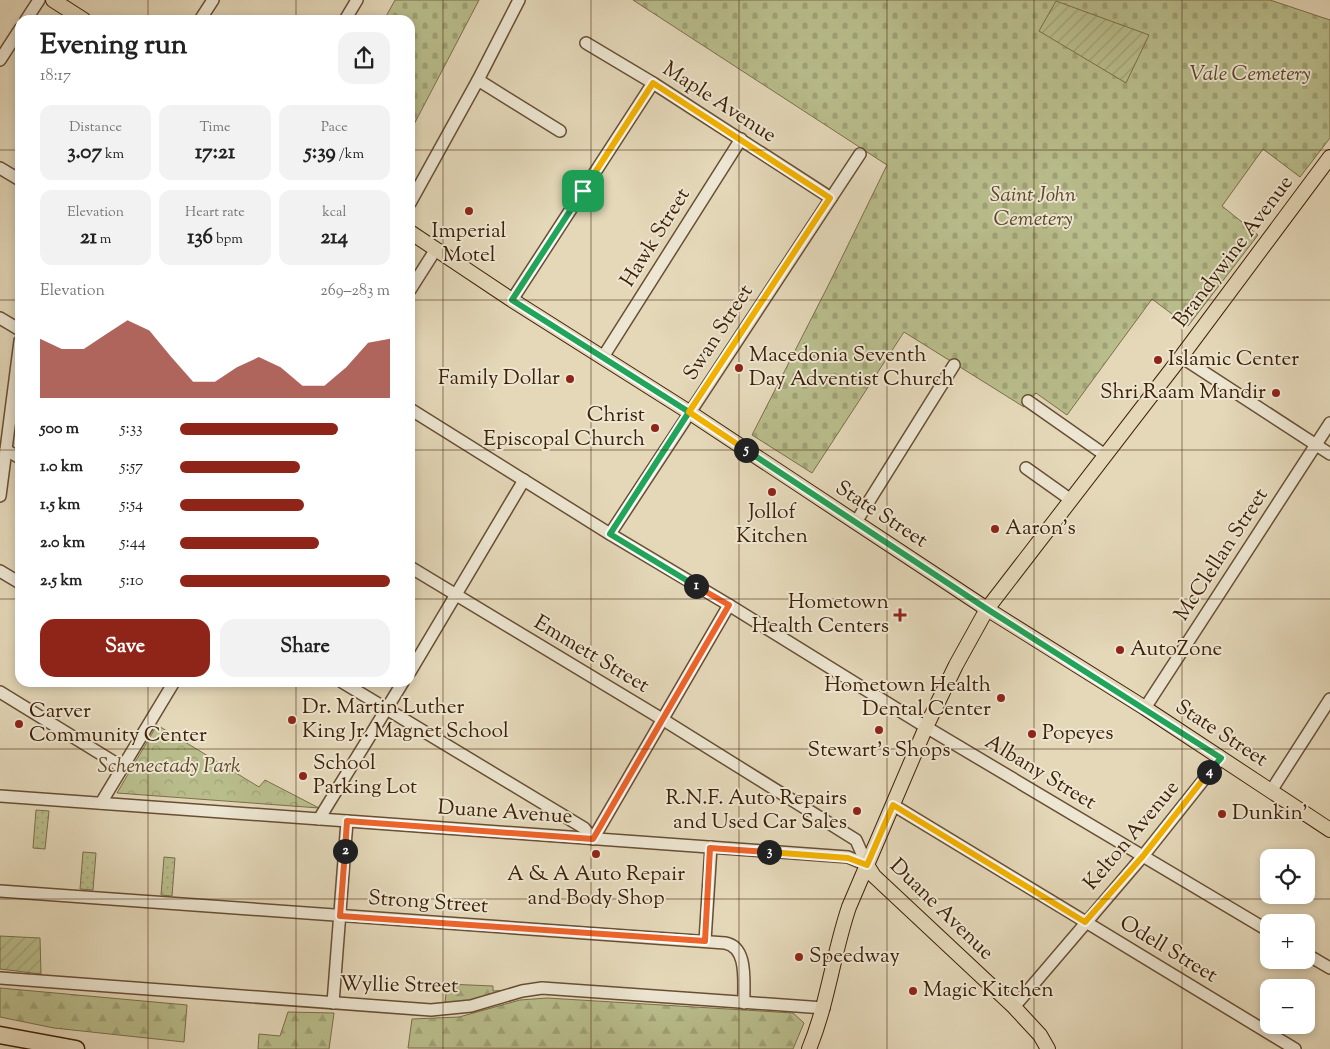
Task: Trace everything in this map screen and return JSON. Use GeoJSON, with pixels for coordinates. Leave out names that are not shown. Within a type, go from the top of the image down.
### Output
{"type":"FeatureCollection","features":[{"type":"Feature","properties":{"kind":"highway"},"geometry":{"type":"LineString","coordinates":[[0,1035],[76,1049]]}},
{"type":"Feature","properties":{"kind":"main road"},"geometry":{"type":"LineString","coordinates":[[59,2],[77,15]]}},
{"type":"Feature","properties":{"kind":"main road","name":"Brandywine Avenue"},"geometry":{"type":"LineString","coordinates":[[809,1049],[824,1008],[843,925],[867,865],[926,728],[956,665],[987,609],[1181,357],[1330,157]]}},
{"type":"Feature","properties":{"kind":"main road","name":"State Street"},"geometry":{"type":"LineString","coordinates":[[415,235],[512,300],[689,412],[987,609],[1145,708],[1330,830]]}},
{"type":"Feature","properties":{"kind":"main road","name":"Duane Avenue"},"geometry":{"type":"LineString","coordinates":[[867,865],[874,876],[1014,1007],[1040,1035],[1048,1049]]}},
{"type":"Feature","properties":{"kind":"street"},"geometry":{"type":"LineString","coordinates":[[29,15],[39,0]]}},
{"type":"Feature","properties":{"kind":"street"},"geometry":{"type":"LineString","coordinates":[[203,15],[213,0]]}},
{"type":"Feature","properties":{"kind":"street"},"geometry":{"type":"LineString","coordinates":[[348,15],[357,0]]}},
{"type":"Feature","properties":{"kind":"street"},"geometry":{"type":"LineString","coordinates":[[415,195],[519,0]]}},
{"type":"Feature","properties":{"kind":"street"},"geometry":{"type":"LineString","coordinates":[[0,60],[15,37]]}},
{"type":"Feature","properties":{"kind":"street","name":"Maple Avenue"},"geometry":{"type":"LineString","coordinates":[[586,42],[741,139],[830,198]]}},
{"type":"Feature","properties":{"kind":"street"},"geometry":{"type":"LineString","coordinates":[[478,80],[560,131]]}},
{"type":"Feature","properties":{"kind":"street"},"geometry":{"type":"LineString","coordinates":[[512,300],[653,83]]}},
{"type":"Feature","properties":{"kind":"street","name":"Hawk Street"},"geometry":{"type":"LineString","coordinates":[[603,357],[741,139]]}},
{"type":"Feature","properties":{"kind":"street","name":"Swan Street"},"geometry":{"type":"LineString","coordinates":[[610,534],[860,154]]}},
{"type":"Feature","properties":{"kind":"street"},"geometry":{"type":"LineString","coordinates":[[0,168],[15,177]]}},
{"type":"Feature","properties":{"kind":"street"},"geometry":{"type":"LineString","coordinates":[[415,282],[436,248]]}},
{"type":"Feature","properties":{"kind":"street"},"geometry":{"type":"LineString","coordinates":[[0,318],[15,327]]}},
{"type":"Feature","properties":{"kind":"street"},"geometry":{"type":"LineString","coordinates":[[1181,357],[1330,454]]}},
{"type":"Feature","properties":{"kind":"street"},"geometry":{"type":"LineString","coordinates":[[856,522],[954,365]]}},
{"type":"Feature","properties":{"kind":"street"},"geometry":{"type":"LineString","coordinates":[[0,496],[2,466],[6,450],[15,380]]}},
{"type":"Feature","properties":{"kind":"street"},"geometry":{"type":"LineString","coordinates":[[1028,401],[1105,454]]}},
{"type":"Feature","properties":{"kind":"street","name":"Albany Street"},"geometry":{"type":"LineString","coordinates":[[415,412],[926,728],[1260,926]]}},
{"type":"Feature","properties":{"kind":"street","name":"McClellan Street"},"geometry":{"type":"LineString","coordinates":[[1145,708],[1330,422]]}},
{"type":"Feature","properties":{"kind":"street"},"geometry":{"type":"LineString","coordinates":[[6,450],[15,455]]}},
{"type":"Feature","properties":{"kind":"street"},"geometry":{"type":"LineString","coordinates":[[1026,468],[1072,500]]}},
{"type":"Feature","properties":{"kind":"street"},"geometry":{"type":"LineString","coordinates":[[415,664],[524,480]]}},
{"type":"Feature","properties":{"kind":"street","name":"Emmett Street"},"geometry":{"type":"LineString","coordinates":[[415,570],[662,719],[856,840],[867,865]]}},
{"type":"Feature","properties":{"kind":"street"},"geometry":{"type":"LineString","coordinates":[[0,572],[15,580]]}},
{"type":"Feature","properties":{"kind":"street"},"geometry":{"type":"LineString","coordinates":[[350,687],[584,828],[593,839],[729,605]]}},
{"type":"Feature","properties":{"kind":"street"},"geometry":{"type":"LineString","coordinates":[[101,803],[171,687]]}},
{"type":"Feature","properties":{"kind":"street"},"geometry":{"type":"LineString","coordinates":[[319,819],[401,687]]}},
{"type":"Feature","properties":{"kind":"street"},"geometry":{"type":"LineString","coordinates":[[0,692],[122,767]]}},
{"type":"Feature","properties":{"kind":"street"},"geometry":{"type":"LineString","coordinates":[[1271,791],[1330,699]]}},
{"type":"Feature","properties":{"kind":"street","name":"Kelton Avenue"},"geometry":{"type":"LineString","coordinates":[[1014,1007],[1143,856],[1221,758]]}},
{"type":"Feature","properties":{"kind":"street","name":"Duane Avenue"},"geometry":{"type":"LineString","coordinates":[[0,796],[848,858],[867,865]]}},
{"type":"Feature","properties":{"kind":"street","name":"Odell Street"},"geometry":{"type":"LineString","coordinates":[[893,805],[1295,1049]]}},
{"type":"Feature","properties":{"kind":"street"},"geometry":{"type":"LineString","coordinates":[[333,1003],[347,821]]}},
{"type":"Feature","properties":{"kind":"street"},"geometry":{"type":"LineString","coordinates":[[705,941],[710,848]]}},
{"type":"Feature","properties":{"kind":"street","name":"Strong Street"},"geometry":{"type":"LineString","coordinates":[[0,891],[732,944],[737,949],[743,970],[744,1003]]}},
{"type":"Feature","properties":{"kind":"street"},"geometry":{"type":"LineString","coordinates":[[1315,959],[1330,968]]}},
{"type":"Feature","properties":{"kind":"street","name":"Wyllie Street"},"geometry":{"type":"LineString","coordinates":[[0,978],[431,1010],[471,1006],[522,991],[542,988],[824,1008]]}},
{"type":"Feature","properties":{"kind":"green space"},"geometry":{"type":"Polygon","coordinates":[[[395,0],[479,0],[415,122],[415,15],[387,15],[395,0]]]}},
{"type":"Feature","properties":{"kind":"green space"},"geometry":{"type":"Polygon","coordinates":[[[633,0],[1270,0],[1330,20],[1330,138],[1300,177],[1263,149],[1222,206],[1258,235],[1188,326],[1152,299],[1067,415],[1036,393],[1024,407],[904,332],[812,473],[752,435],[887,165],[633,0]]]}},
{"type":"Feature","properties":{"kind":"green space"},"geometry":{"type":"Polygon","coordinates":[[[1056,1],[1149,35],[1126,83],[1039,31],[1056,1]]]}},
{"type":"Feature","properties":{"kind":"green space","name":"Schenectady Park"},"geometry":{"type":"Polygon","coordinates":[[[157,725],[259,787],[265,780],[319,808],[117,793],[157,725]]]}},
{"type":"Feature","properties":{"kind":"green space"},"geometry":{"type":"Polygon","coordinates":[[[36,810],[49,811],[45,849],[33,848],[36,810]]]}},
{"type":"Feature","properties":{"kind":"green space"},"geometry":{"type":"Polygon","coordinates":[[[83,852],[96,853],[93,890],[80,889],[83,852]]]}},
{"type":"Feature","properties":{"kind":"green space"},"geometry":{"type":"Polygon","coordinates":[[[164,857],[175,858],[172,896],[161,895],[164,857]]]}},
{"type":"Feature","properties":{"kind":"green space"},"geometry":{"type":"Polygon","coordinates":[[[0,936],[40,938],[41,974],[0,969],[0,936]]]}},
{"type":"Feature","properties":{"kind":"green space"},"geometry":{"type":"Polygon","coordinates":[[[447,984],[493,986],[493,991],[511,990],[465,1003],[445,1003],[447,984]]]}},
{"type":"Feature","properties":{"kind":"green space"},"geometry":{"type":"Polygon","coordinates":[[[0,988],[187,1005],[184,1042],[54,1028],[0,1017],[0,988]]]}},
{"type":"Feature","properties":{"kind":"green space"},"geometry":{"type":"Polygon","coordinates":[[[547,998],[793,1013],[804,1023],[793,1049],[408,1048],[412,1019],[459,1017],[520,1000],[547,998]]]}},
{"type":"Feature","properties":{"kind":"green space"},"geometry":{"type":"Polygon","coordinates":[[[288,1012],[334,1013],[329,1049],[258,1049],[259,1034],[280,1036],[288,1012]]]}},
{"type":"Feature","properties":{"kind":"place","name":"Imperial Motel"},"geometry":{"type":"Point","coordinates":[469,211]}},
{"type":"Feature","properties":{"kind":"place","name":"Islamic Center"},"geometry":{"type":"Point","coordinates":[1158,360]}},
{"type":"Feature","properties":{"kind":"place","name":"Macedonia Seventh Day Adventist Church"},"geometry":{"type":"Point","coordinates":[739,368]}},
{"type":"Feature","properties":{"kind":"place","name":"Family Dollar"},"geometry":{"type":"Point","coordinates":[570,379]}},
{"type":"Feature","properties":{"kind":"place","name":"Shri Raam Mandir"},"geometry":{"type":"Point","coordinates":[1276,393]}},
{"type":"Feature","properties":{"kind":"place","name":"Christ Episcopal Church"},"geometry":{"type":"Point","coordinates":[655,428]}},
{"type":"Feature","properties":{"kind":"place","name":"Jollof Kitchen"},"geometry":{"type":"Point","coordinates":[772,492]}},
{"type":"Feature","properties":{"kind":"place","name":"Aaron's"},"geometry":{"type":"Point","coordinates":[995,529]}},
{"type":"Feature","properties":{"kind":"place","name":"Hometown Health Centers"},"geometry":{"type":"Point","coordinates":[900,615]}},
{"type":"Feature","properties":{"kind":"place","name":"AutoZone"},"geometry":{"type":"Point","coordinates":[1120,650]}},
{"type":"Feature","properties":{"kind":"place","name":"Hometown Health Dental Center"},"geometry":{"type":"Point","coordinates":[1001,698]}},
{"type":"Feature","properties":{"kind":"place","name":"Dr. Martin Luther King Jr. Magnet School"},"geometry":{"type":"Point","coordinates":[292,720]}},
{"type":"Feature","properties":{"kind":"place","name":"Carver Community Center"},"geometry":{"type":"Point","coordinates":[19,724]}},
{"type":"Feature","properties":{"kind":"place","name":"Stewart's Shops"},"geometry":{"type":"Point","coordinates":[879,730]}},
{"type":"Feature","properties":{"kind":"place","name":"Popeyes"},"geometry":{"type":"Point","coordinates":[1032,734]}},
{"type":"Feature","properties":{"kind":"place","name":"School Parking Lot"},"geometry":{"type":"Point","coordinates":[303,776]}},
{"type":"Feature","properties":{"kind":"place","name":"R.N.F. Auto Repairs and Used Car Sales"},"geometry":{"type":"Point","coordinates":[857,811]}},
{"type":"Feature","properties":{"kind":"place","name":"Dunkin'"},"geometry":{"type":"Point","coordinates":[1222,814]}},
{"type":"Feature","properties":{"kind":"place","name":"A & A Auto Repair and Body Shop"},"geometry":{"type":"Point","coordinates":[596,854]}},
{"type":"Feature","properties":{"kind":"place","name":"Speedway"},"geometry":{"type":"Point","coordinates":[799,957]}},
{"type":"Feature","properties":{"kind":"place","name":"Magic Kitchen"},"geometry":{"type":"Point","coordinates":[913,991]}},
{"type":"Feature","properties":{"kind":"route"},"geometry":{"type":"LineString","coordinates":[[583,191],[512,300],[689,412],[610,534],[729,605],[593,839],[347,821],[340,916],[705,941],[710,848],[848,858],[867,865],[893,805],[1085,922],[1143,856],[1221,758],[987,609],[689,412],[830,198],[653,83],[583,191]]}},
{"type":"Feature","properties":{"kind":"park label","name":"Vale Cemetery"},"geometry":{"type":"Point","coordinates":[1250,75]}},
{"type":"Feature","properties":{"kind":"park label","name":"Saint John Cemetery"},"geometry":{"type":"Point","coordinates":[1033,208]}}]}
